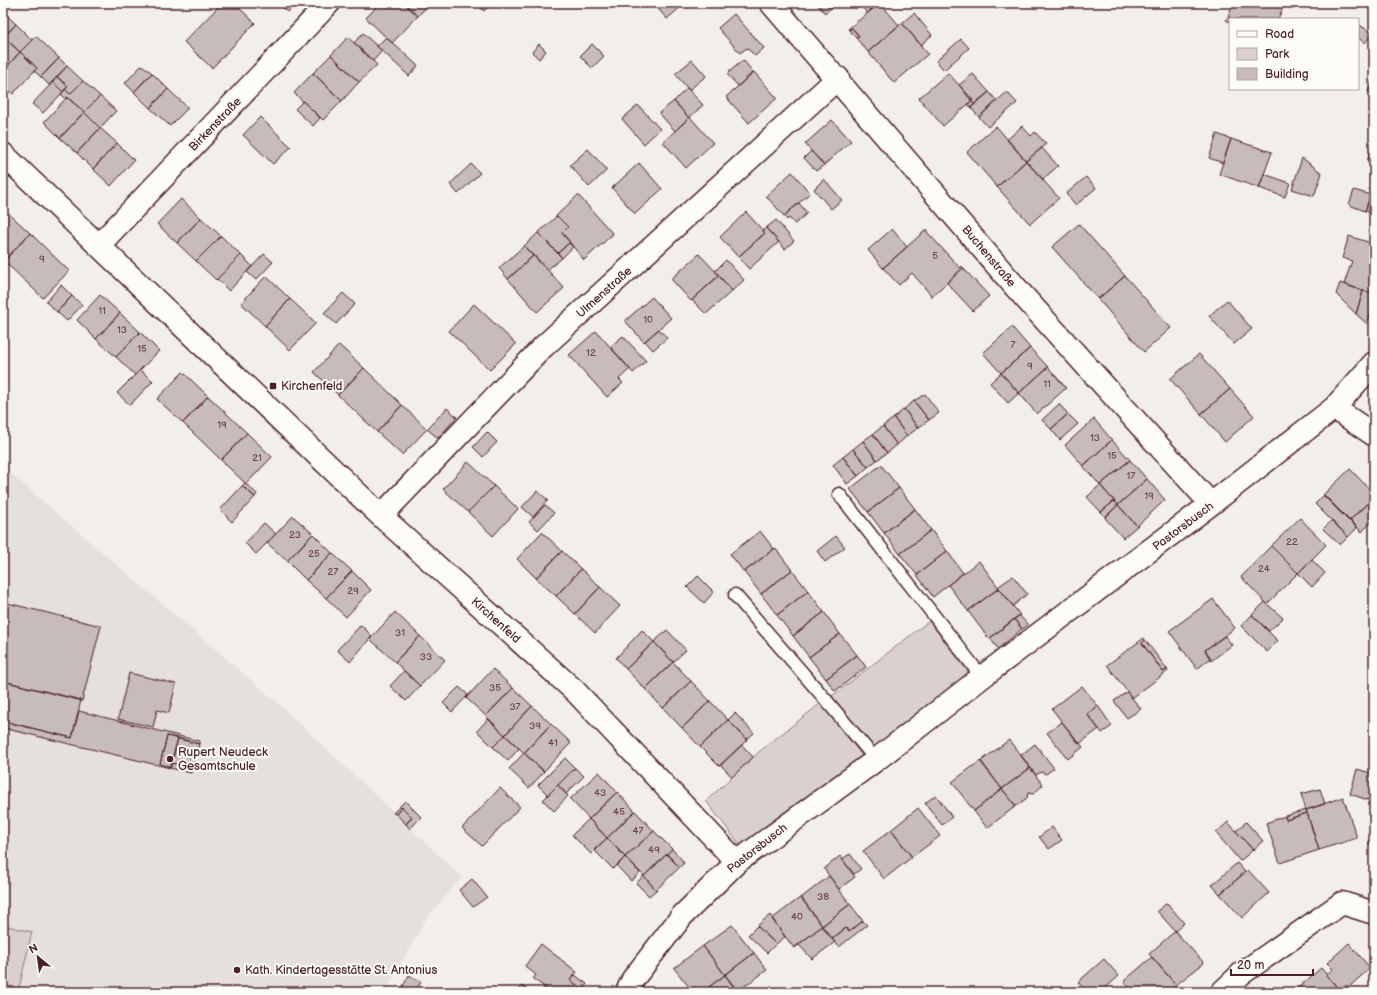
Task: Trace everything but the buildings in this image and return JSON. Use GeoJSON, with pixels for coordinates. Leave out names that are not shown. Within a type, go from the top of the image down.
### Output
{"type":"FeatureCollection","features":[{"type":"Feature","properties":{"kind":"street","name":"Birkenstraße"},"geometry":{"type":"LineString","coordinates":[[99,245],[329,3]]}},
{"type":"Feature","properties":{"kind":"street","name":"Buchenstraße"},"geometry":{"type":"LineString","coordinates":[[771,3],[838,78],[1018,290],[1212,504]]}},
{"type":"Feature","properties":{"kind":"street","name":"Ulmenstraße"},"geometry":{"type":"LineString","coordinates":[[381,516],[543,347],[838,78]]}},
{"type":"Feature","properties":{"kind":"street","name":"Kirchenfeld"},"geometry":{"type":"LineString","coordinates":[[3,154],[381,516],[575,691],[736,862]]}},
{"type":"Feature","properties":{"kind":"street","name":"Pastorsbusch"},"geometry":{"type":"LineString","coordinates":[[626,992],[633,979],[682,916],[736,862],[876,760],[982,677],[1212,504],[1334,408],[1374,363]]}},
{"type":"Feature","properties":{"kind":"street"},"geometry":{"type":"LineString","coordinates":[[1334,408],[1374,435]]}},
{"type":"Feature","properties":{"kind":"street"},"geometry":{"type":"LineString","coordinates":[[1222,992],[1241,974],[1342,903],[1374,913]]}},
{"type":"Feature","properties":{"kind":"lane"},"geometry":{"type":"LineString","coordinates":[[839,494],[982,677]]}},
{"type":"Feature","properties":{"kind":"lane"},"geometry":{"type":"LineString","coordinates":[[735,595],[876,760]]}},
{"type":"Feature","properties":{"kind":"shaded area","name":"Rupert Neudeck Gesamtschule"},"geometry":{"type":"Polygon","coordinates":[[[3,467],[280,705],[462,877],[426,919],[385,992],[3,992],[3,467]]]}},
{"type":"Feature","properties":{"kind":"green space"},"geometry":{"type":"Polygon","coordinates":[[[929,621],[971,676],[874,748],[832,696],[929,621]]]}},
{"type":"Feature","properties":{"kind":"green space"},"geometry":{"type":"Polygon","coordinates":[[[821,703],[863,757],[750,844],[740,845],[706,801],[760,751],[821,703]]]}},
{"type":"Feature","properties":{"kind":"green space"},"geometry":{"type":"Polygon","coordinates":[[[3,925],[32,932],[18,992],[3,992],[3,925]]]}},
{"type":"Feature","properties":{"kind":"place","name":"Kirchenfeld"},"geometry":{"type":"Point","coordinates":[273,386]}},
{"type":"Feature","properties":{"kind":"place","name":"Rupert Neudeck Gesamtschule"},"geometry":{"type":"Point","coordinates":[170,759]}},
{"type":"Feature","properties":{"kind":"place","name":"Kath. Kindertagesstätte St. Antonius"},"geometry":{"type":"Point","coordinates":[237,970]}}]}
